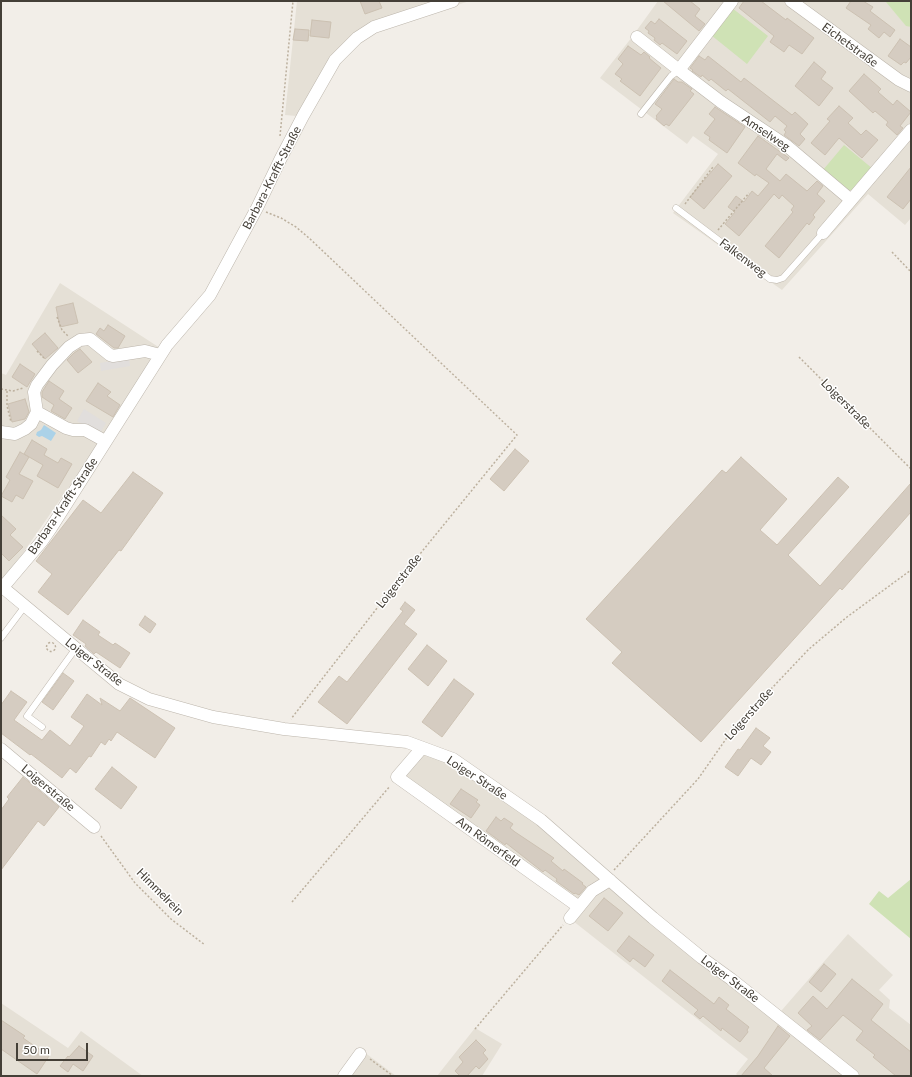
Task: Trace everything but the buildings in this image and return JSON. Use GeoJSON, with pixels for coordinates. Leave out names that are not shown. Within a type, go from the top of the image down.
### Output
{"type":"FeatureCollection","features":[{"type":"Feature","properties":{"kind":"street","name":"Barbara-Krafft-Straße"},"geometry":{"type":"LineString","coordinates":[[2,587],[42,541],[97,457],[105,441],[160,355],[174,336],[210,295],[257,208],[280,160],[335,60],[351,43],[374,27],[453,1]]}},
{"type":"Feature","properties":{"kind":"street"},"geometry":{"type":"LineString","coordinates":[[679,70],[732,1]]}},
{"type":"Feature","properties":{"kind":"street","name":"Eichetstraße"},"geometry":{"type":"LineString","coordinates":[[791,1],[899,80],[911,86]]}},
{"type":"Feature","properties":{"kind":"street","name":"Amselweg"},"geometry":{"type":"LineString","coordinates":[[637,37],[721,102],[787,146],[851,200]]}},
{"type":"Feature","properties":{"kind":"street"},"geometry":{"type":"LineString","coordinates":[[823,233],[911,130]]}},
{"type":"Feature","properties":{"kind":"street"},"geometry":{"type":"LineString","coordinates":[[1,432],[15,434],[26,429],[31,424],[37,412],[34,392],[37,385],[52,364],[75,343],[84,339],[90,339],[113,356],[145,351],[160,355]]}},
{"type":"Feature","properties":{"kind":"street"},"geometry":{"type":"LineString","coordinates":[[37,412],[66,428],[73,430],[85,430],[105,441]]}},
{"type":"Feature","properties":{"kind":"street","name":"Loiger Straße"},"geometry":{"type":"LineString","coordinates":[[2,587],[119,684],[148,698],[213,717],[284,729],[407,742],[453,759],[541,820],[702,958],[736,983],[853,1076]]}},
{"type":"Feature","properties":{"kind":"street","name":"Loigerstraße"},"geometry":{"type":"LineString","coordinates":[[1,748],[94,827]]}},
{"type":"Feature","properties":{"kind":"street"},"geometry":{"type":"LineString","coordinates":[[397,777],[422,748]]}},
{"type":"Feature","properties":{"kind":"street","name":"Am Römerfeld"},"geometry":{"type":"LineString","coordinates":[[397,777],[579,907]]}},
{"type":"Feature","properties":{"kind":"street"},"geometry":{"type":"LineString","coordinates":[[570,918],[592,891],[609,879]]}},
{"type":"Feature","properties":{"kind":"street"},"geometry":{"type":"LineString","coordinates":[[344,1076],[360,1054]]}},
{"type":"Feature","properties":{"kind":"lane"},"geometry":{"type":"LineString","coordinates":[[641,114],[671,76],[679,70]]}},
{"type":"Feature","properties":{"kind":"lane","name":"Falkenweg"},"geometry":{"type":"LineString","coordinates":[[678,209],[770,279],[777,280],[783,278],[823,233]]}},
{"type":"Feature","properties":{"kind":"lane"},"geometry":{"type":"LineString","coordinates":[[1,638],[24,606]]}},
{"type":"Feature","properties":{"kind":"lane"},"geometry":{"type":"LineString","coordinates":[[42,727],[28,716],[76,648]]}},
{"type":"Feature","properties":{"kind":"path"},"geometry":{"type":"LineString","coordinates":[[280,140],[292,1]]}},
{"type":"Feature","properties":{"kind":"path"},"geometry":{"type":"LineString","coordinates":[[678,209],[712,167]]}},
{"type":"Feature","properties":{"kind":"path"},"geometry":{"type":"LineString","coordinates":[[714,236],[749,193]]}},
{"type":"Feature","properties":{"kind":"path","name":"Loigerstraße"},"geometry":{"type":"LineString","coordinates":[[257,208],[281,218],[296,227],[517,435],[402,576],[284,729]]}},
{"type":"Feature","properties":{"kind":"path"},"geometry":{"type":"LineString","coordinates":[[892,252],[911,272]]}},
{"type":"Feature","properties":{"kind":"path"},"geometry":{"type":"LineString","coordinates":[[57,317],[62,330],[75,343]]}},
{"type":"Feature","properties":{"kind":"path","name":"Loigerstraße"},"geometry":{"type":"LineString","coordinates":[[799,356],[911,469]]}},
{"type":"Feature","properties":{"kind":"path"},"geometry":{"type":"LineString","coordinates":[[1,389],[16,391],[23,387],[28,391],[34,392]]}},
{"type":"Feature","properties":{"kind":"path"},"geometry":{"type":"LineString","coordinates":[[7,391],[8,411],[15,434]]}},
{"type":"Feature","properties":{"kind":"path","name":"Loigerstraße"},"geometry":{"type":"LineString","coordinates":[[609,879],[698,779],[733,728],[809,649],[847,617],[911,570]]}},
{"type":"Feature","properties":{"kind":"path"},"geometry":{"type":"LineString","coordinates":[[53,643],[55,649],[51,652],[48,651],[46,647],[47,645],[53,643]]}},
{"type":"Feature","properties":{"kind":"path"},"geometry":{"type":"LineString","coordinates":[[292,902],[397,777]]}},
{"type":"Feature","properties":{"kind":"path","name":"Himmelrein"},"geometry":{"type":"LineString","coordinates":[[94,827],[135,883],[171,919],[205,945]]}},
{"type":"Feature","properties":{"kind":"path"},"geometry":{"type":"LineString","coordinates":[[475,1029],[570,918]]}},
{"type":"Feature","properties":{"kind":"path"},"geometry":{"type":"LineString","coordinates":[[360,1054],[363,1054],[393,1076]]}},
{"type":"Feature","properties":{"kind":"shaded area"},"geometry":{"type":"Polygon","coordinates":[[[297,1],[470,1],[398,22],[366,37],[343,60],[323,87],[308,117],[285,115],[297,1]]]}},
{"type":"Feature","properties":{"kind":"shaded area"},"geometry":{"type":"Polygon","coordinates":[[[658,1],[885,1],[906,25],[911,27],[911,218],[905,225],[868,194],[782,290],[673,213],[718,154],[693,136],[687,144],[600,78],[658,1]]]}},
{"type":"Feature","properties":{"kind":"shaded area"},"geometry":{"type":"Polygon","coordinates":[[[60,283],[160,348],[101,441],[23,553],[1,581],[1,373],[6,375],[60,283]]]}},
{"type":"Feature","properties":{"kind":"shaded area"},"geometry":{"type":"Polygon","coordinates":[[[129,358],[130,366],[101,371],[100,363],[129,358]]]}},
{"type":"Feature","properties":{"kind":"shaded area"},"geometry":{"type":"Polygon","coordinates":[[[84,409],[106,423],[99,435],[77,421],[84,409]]]}},
{"type":"Feature","properties":{"kind":"shaded area"},"geometry":{"type":"Polygon","coordinates":[[[417,750],[452,764],[561,840],[775,1018],[848,934],[893,975],[879,990],[890,1000],[889,1008],[911,1025],[911,1076],[738,1076],[736,1074],[748,1059],[568,917],[575,909],[394,777],[417,750]]]}},
{"type":"Feature","properties":{"kind":"shaded area"},"geometry":{"type":"Polygon","coordinates":[[[1,1003],[68,1048],[81,1031],[143,1076],[1,1076],[1,1003]]]}},
{"type":"Feature","properties":{"kind":"shaded area"},"geometry":{"type":"Polygon","coordinates":[[[475,1028],[502,1044],[482,1076],[437,1076],[475,1028]]]}},
{"type":"Feature","properties":{"kind":"shaded area"},"geometry":{"type":"Polygon","coordinates":[[[360,1049],[396,1076],[340,1076],[360,1049]]]}},
{"type":"Feature","properties":{"kind":"green space"},"geometry":{"type":"Polygon","coordinates":[[[885,1],[911,1],[911,27],[906,26],[885,1]]]}},
{"type":"Feature","properties":{"kind":"green space"},"geometry":{"type":"Polygon","coordinates":[[[732,8],[768,36],[747,64],[711,35],[732,8]]]}},
{"type":"Feature","properties":{"kind":"green space"},"geometry":{"type":"Polygon","coordinates":[[[844,145],[873,169],[852,190],[848,190],[823,170],[844,145]]]}},
{"type":"Feature","properties":{"kind":"green space"},"geometry":{"type":"Polygon","coordinates":[[[911,879],[911,939],[869,904],[879,891],[888,898],[911,879]]]}},
{"type":"Feature","properties":{"kind":"water"},"geometry":{"type":"Polygon","coordinates":[[[44,425],[56,433],[51,441],[42,436],[39,437],[36,435],[44,425]]]}}]}
